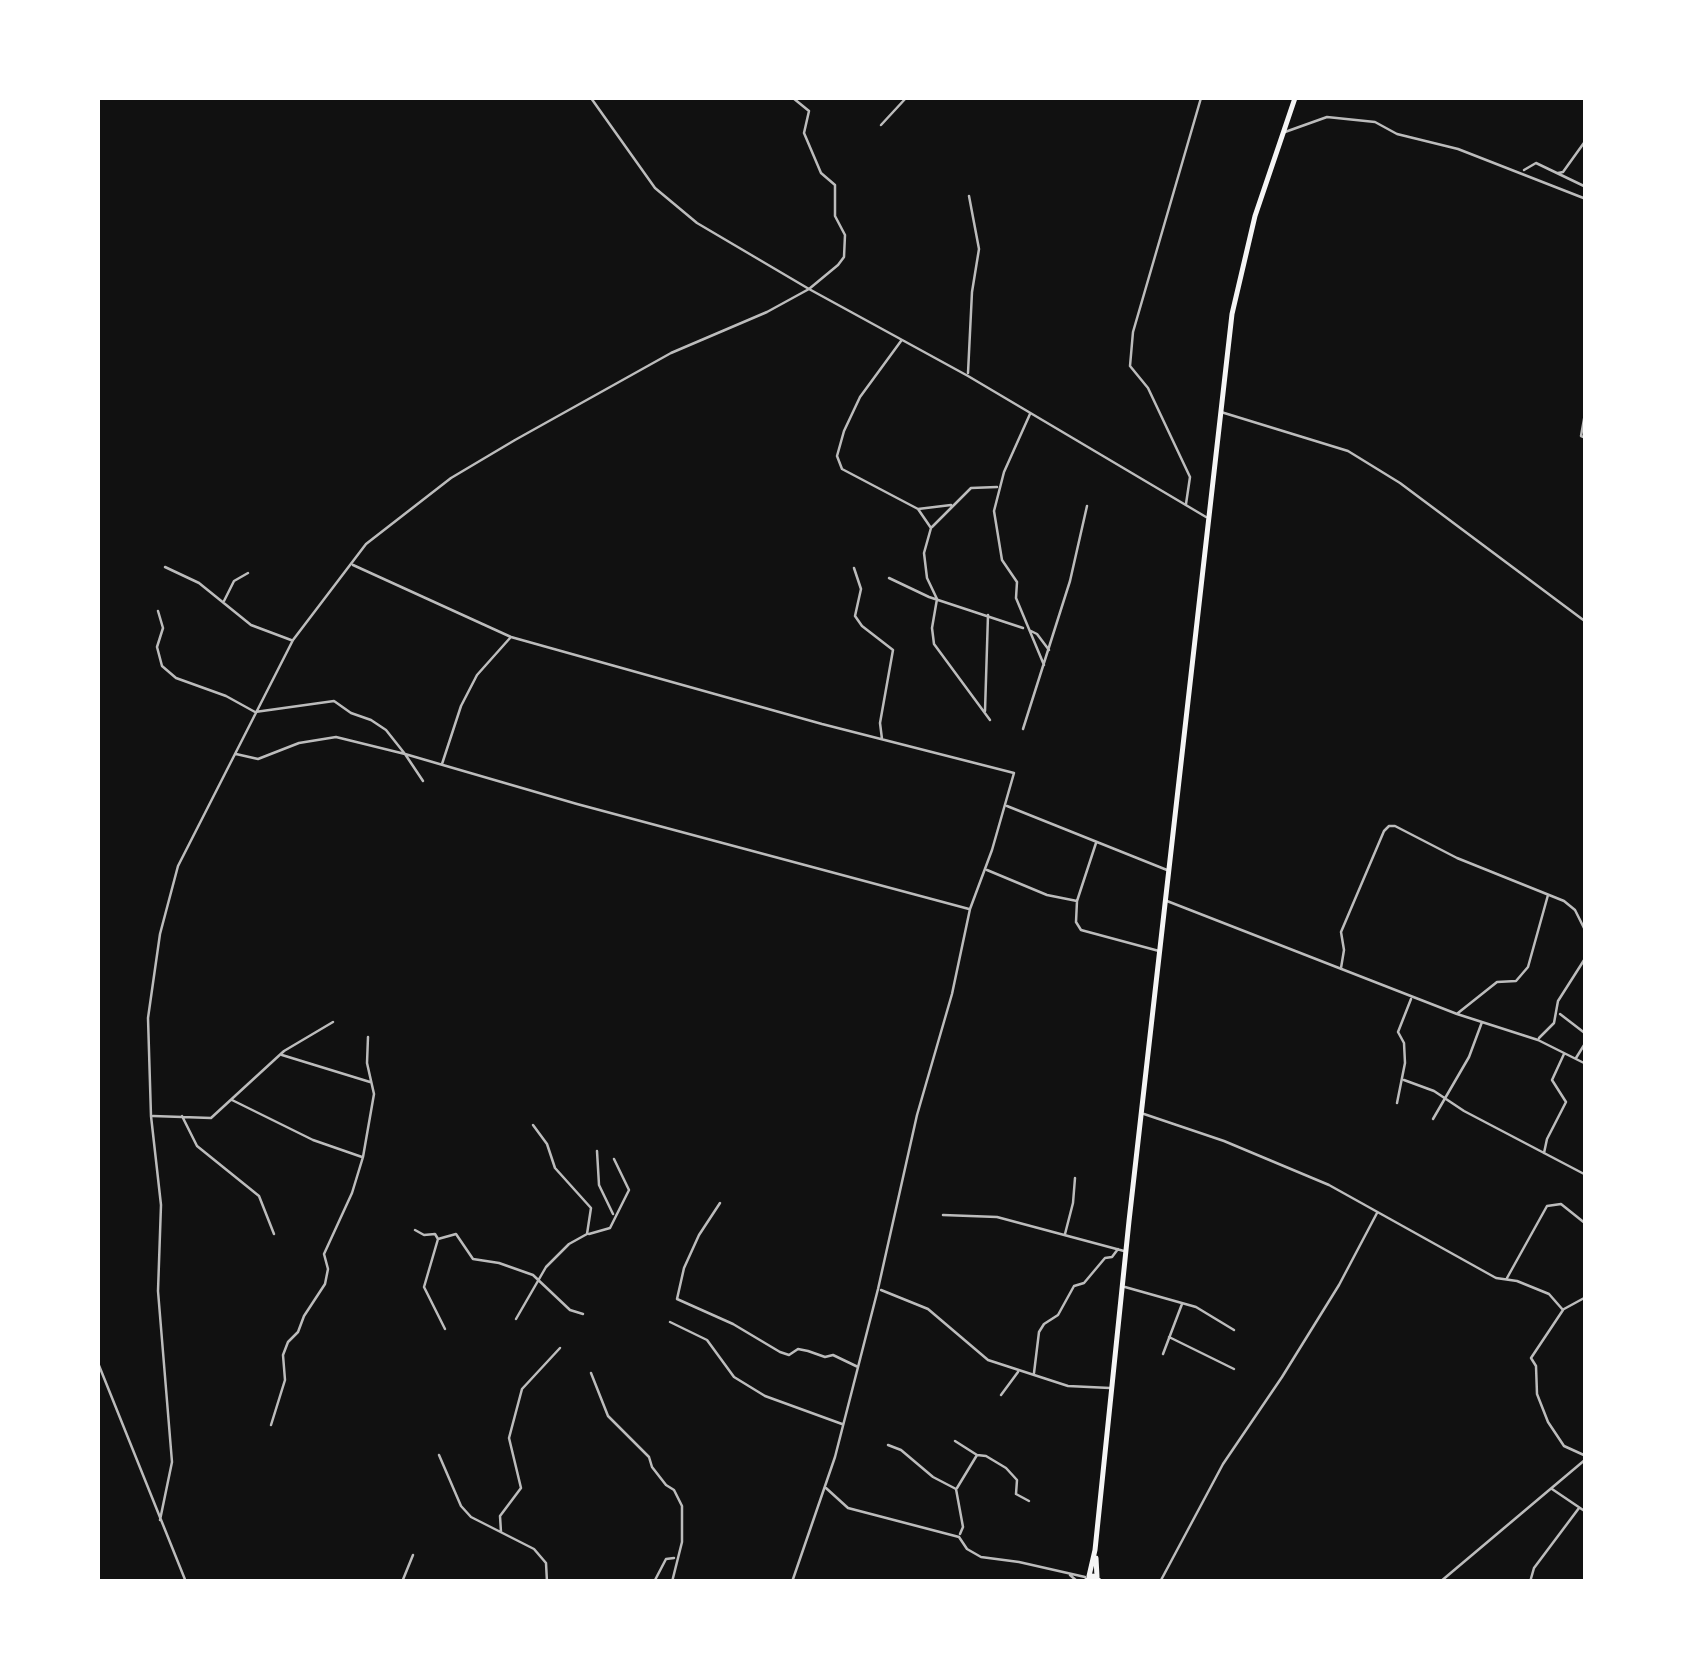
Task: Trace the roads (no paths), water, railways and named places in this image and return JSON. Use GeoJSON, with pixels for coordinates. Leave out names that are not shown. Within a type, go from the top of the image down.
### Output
{"type":"FeatureCollection","features":[{"type":"Feature","properties":{"kind":"highway"},"geometry":{"type":"LineString","coordinates":[[1095,1550],[1100,1580],[1084,1579],[1095,1550],[1124,1287],[1122,1250],[1142,1113],[1219,412],[1241,269],[1295,98]]}},
{"type":"Feature","properties":{"kind":"street"},"geometry":{"type":"LineString","coordinates":[[591,98],[654,188],[675,207],[1210,519]]}},
{"type":"Feature","properties":{"kind":"street"},"geometry":{"type":"LineString","coordinates":[[160,1520],[172,1462],[158,1291],[161,1190],[151,1116],[148,1018],[165,908],[184,852],[293,640],[366,544],[451,478],[605,388],[810,289],[838,265],[844,256],[845,235],[835,216],[834,185],[822,173],[804,133],[809,111],[793,98]]}},
{"type":"Feature","properties":{"kind":"street"},"geometry":{"type":"LineString","coordinates":[[882,124],[906,98]]}},
{"type":"Feature","properties":{"kind":"street"},"geometry":{"type":"LineString","coordinates":[[1186,504],[1190,477],[1148,388],[1130,366],[1133,332],[1201,98]]}},
{"type":"Feature","properties":{"kind":"street"},"geometry":{"type":"LineString","coordinates":[[1283,132],[1327,117],[1374,122],[1397,134],[1458,149],[1586,199]]}},
{"type":"Feature","properties":{"kind":"street"},"geometry":{"type":"LineString","coordinates":[[1557,174],[1563,172],[1586,140]]}},
{"type":"Feature","properties":{"kind":"street"},"geometry":{"type":"LineString","coordinates":[[1521,172],[1536,164],[1586,187]]}},
{"type":"Feature","properties":{"kind":"street"},"geometry":{"type":"LineString","coordinates":[[968,376],[972,292],[979,249],[969,196]]}},
{"type":"Feature","properties":{"kind":"street"},"geometry":{"type":"LineString","coordinates":[[902,340],[860,396],[837,456],[842,469],[918,510],[932,528]]}},
{"type":"Feature","properties":{"kind":"street"},"geometry":{"type":"LineString","coordinates":[[1586,408],[1581,426],[1581,436],[1586,438]]}},
{"type":"Feature","properties":{"kind":"street"},"geometry":{"type":"LineString","coordinates":[[1031,412],[999,487],[994,511],[1002,560],[1017,582],[1016,598],[1044,665]]}},
{"type":"Feature","properties":{"kind":"street"},"geometry":{"type":"LineString","coordinates":[[1219,412],[1348,451],[1400,483],[1586,622]]}},
{"type":"Feature","properties":{"kind":"street"},"geometry":{"type":"LineString","coordinates":[[990,720],[962,680],[942,660],[934,644],[936,600],[924,553],[932,528],[951,505],[971,488],[999,487]]}},
{"type":"Feature","properties":{"kind":"street"},"geometry":{"type":"LineString","coordinates":[[918,510],[951,505]]}},
{"type":"Feature","properties":{"kind":"street"},"geometry":{"type":"LineString","coordinates":[[1023,729],[1079,550],[1086,506]]}},
{"type":"Feature","properties":{"kind":"street"},"geometry":{"type":"LineString","coordinates":[[351,564],[512,637],[1014,773],[970,909],[844,1424],[792,1582]]}},
{"type":"Feature","properties":{"kind":"street"},"geometry":{"type":"LineString","coordinates":[[165,568],[199,583],[251,625],[293,640]]}},
{"type":"Feature","properties":{"kind":"street"},"geometry":{"type":"LineString","coordinates":[[854,568],[861,589],[855,616],[894,650],[880,723],[882,740]]}},
{"type":"Feature","properties":{"kind":"street"},"geometry":{"type":"LineString","coordinates":[[224,603],[234,581],[248,573]]}},
{"type":"Feature","properties":{"kind":"street"},"geometry":{"type":"LineString","coordinates":[[889,578],[936,600],[1037,634],[1050,650]]}},
{"type":"Feature","properties":{"kind":"street"},"geometry":{"type":"LineString","coordinates":[[158,612],[162,628],[157,647],[162,666],[176,678],[226,696],[255,712],[334,701],[351,714],[372,720],[386,730],[423,781]]}},
{"type":"Feature","properties":{"kind":"street"},"geometry":{"type":"LineString","coordinates":[[985,712],[988,615]]}},
{"type":"Feature","properties":{"kind":"street"},"geometry":{"type":"LineString","coordinates":[[442,764],[461,706],[477,675],[512,637]]}},
{"type":"Feature","properties":{"kind":"street"},"geometry":{"type":"LineString","coordinates":[[236,754],[258,759],[300,743],[336,737],[970,909]]}},
{"type":"Feature","properties":{"kind":"street"},"geometry":{"type":"LineString","coordinates":[[1006,806],[1170,871]]}},
{"type":"Feature","properties":{"kind":"street"},"geometry":{"type":"LineString","coordinates":[[1341,969],[1341,932],[1389,826],[1548,894],[1575,910],[1586,932]]}},
{"type":"Feature","properties":{"kind":"street"},"geometry":{"type":"LineString","coordinates":[[1096,842],[1076,901],[1076,922],[1082,930],[1160,951]]}},
{"type":"Feature","properties":{"kind":"street"},"geometry":{"type":"LineString","coordinates":[[985,869],[1047,895],[1076,901]]}},
{"type":"Feature","properties":{"kind":"street"},"geometry":{"type":"LineString","coordinates":[[1457,1014],[1497,982],[1516,980],[1528,967],[1548,894]]}},
{"type":"Feature","properties":{"kind":"street"},"geometry":{"type":"LineString","coordinates":[[1166,900],[1457,1014],[1538,1040],[1586,1064]]}},
{"type":"Feature","properties":{"kind":"street"},"geometry":{"type":"LineString","coordinates":[[1538,1040],[1554,1023],[1558,1000],[1586,958]]}},
{"type":"Feature","properties":{"kind":"street"},"geometry":{"type":"LineString","coordinates":[[1396,1103],[1404,1080],[1404,1043],[1398,1032],[1412,996]]}},
{"type":"Feature","properties":{"kind":"street"},"geometry":{"type":"LineString","coordinates":[[1558,1010],[1562,1018],[1586,1034]]}},
{"type":"Feature","properties":{"kind":"street"},"geometry":{"type":"LineString","coordinates":[[1433,1119],[1469,1057],[1482,1020]]}},
{"type":"Feature","properties":{"kind":"street"},"geometry":{"type":"LineString","coordinates":[[151,1116],[211,1118],[280,1055],[334,1022]]}},
{"type":"Feature","properties":{"kind":"street"},"geometry":{"type":"LineString","coordinates":[[271,1425],[284,1380],[283,1355],[326,1284],[328,1268],[324,1254],[352,1193],[363,1157],[374,1094],[367,1063],[368,1036]]}},
{"type":"Feature","properties":{"kind":"street"},"geometry":{"type":"LineString","coordinates":[[1576,1058],[1586,1042]]}},
{"type":"Feature","properties":{"kind":"street"},"geometry":{"type":"LineString","coordinates":[[1544,1152],[1546,1140],[1566,1102],[1552,1080],[1564,1053]]}},
{"type":"Feature","properties":{"kind":"street"},"geometry":{"type":"LineString","coordinates":[[280,1055],[371,1082]]}},
{"type":"Feature","properties":{"kind":"street"},"geometry":{"type":"LineString","coordinates":[[1404,1080],[1586,1175]]}},
{"type":"Feature","properties":{"kind":"street"},"geometry":{"type":"LineString","coordinates":[[231,1100],[313,1140],[363,1157]]}},
{"type":"Feature","properties":{"kind":"street"},"geometry":{"type":"LineString","coordinates":[[1142,1113],[1277,1163],[1378,1212],[1496,1278],[1549,1294],[1563,1310]]}},
{"type":"Feature","properties":{"kind":"street"},"geometry":{"type":"LineString","coordinates":[[181,1115],[197,1146],[258,1196],[274,1234]]}},
{"type":"Feature","properties":{"kind":"street"},"geometry":{"type":"LineString","coordinates":[[533,1125],[547,1144],[554,1168],[591,1208],[587,1234]]}},
{"type":"Feature","properties":{"kind":"street"},"geometry":{"type":"LineString","coordinates":[[597,1152],[599,1185],[614,1216]]}},
{"type":"Feature","properties":{"kind":"street"},"geometry":{"type":"LineString","coordinates":[[516,1318],[546,1267],[569,1244],[610,1228],[629,1190],[614,1159]]}},
{"type":"Feature","properties":{"kind":"street"},"geometry":{"type":"LineString","coordinates":[[1065,1235],[1075,1178]]}},
{"type":"Feature","properties":{"kind":"street"},"geometry":{"type":"LineString","coordinates":[[720,1203],[684,1268],[677,1299],[789,1355],[798,1349],[808,1350],[858,1367]]}},
{"type":"Feature","properties":{"kind":"street"},"geometry":{"type":"LineString","coordinates":[[1506,1279],[1547,1206],[1561,1204],[1586,1224]]}},
{"type":"Feature","properties":{"kind":"street"},"geometry":{"type":"LineString","coordinates":[[1160,1582],[1223,1464],[1339,1285],[1378,1212]]}},
{"type":"Feature","properties":{"kind":"street"},"geometry":{"type":"LineString","coordinates":[[943,1215],[997,1218],[1122,1250]]}},
{"type":"Feature","properties":{"kind":"street"},"geometry":{"type":"LineString","coordinates":[[415,1230],[424,1235],[435,1234],[438,1239],[424,1287],[444,1329]]}},
{"type":"Feature","properties":{"kind":"street"},"geometry":{"type":"LineString","coordinates":[[438,1239],[456,1234],[474,1259],[499,1263],[538,1280],[570,1310],[583,1314]]}},
{"type":"Feature","properties":{"kind":"street"},"geometry":{"type":"LineString","coordinates":[[1034,1374],[1039,1332],[1044,1324],[1058,1315],[1074,1286],[1084,1283],[1105,1258],[1122,1250]]}},
{"type":"Feature","properties":{"kind":"street"},"geometry":{"type":"LineString","coordinates":[[1124,1287],[1182,1303],[1234,1330]]}},
{"type":"Feature","properties":{"kind":"street"},"geometry":{"type":"LineString","coordinates":[[878,1289],[928,1309],[979,1356],[1068,1386],[1112,1388]]}},
{"type":"Feature","properties":{"kind":"street"},"geometry":{"type":"LineString","coordinates":[[1440,1582],[1586,1457],[1564,1446],[1548,1422],[1537,1394],[1536,1366],[1531,1358],[1563,1310],[1586,1298]]}},
{"type":"Feature","properties":{"kind":"street"},"geometry":{"type":"LineString","coordinates":[[1163,1354],[1182,1303]]}},
{"type":"Feature","properties":{"kind":"street"},"geometry":{"type":"LineString","coordinates":[[670,1322],[707,1340],[734,1376],[766,1396],[844,1424]]}},
{"type":"Feature","properties":{"kind":"street"},"geometry":{"type":"LineString","coordinates":[[1169,1337],[1234,1369]]}},
{"type":"Feature","properties":{"kind":"street"},"geometry":{"type":"LineString","coordinates":[[501,1532],[500,1516],[522,1482],[509,1438],[522,1388],[560,1348]]}},
{"type":"Feature","properties":{"kind":"street"},"geometry":{"type":"LineString","coordinates":[[98,1363],[186,1582]]}},
{"type":"Feature","properties":{"kind":"street"},"geometry":{"type":"LineString","coordinates":[[1001,1395],[1020,1371]]}},
{"type":"Feature","properties":{"kind":"street"},"geometry":{"type":"LineString","coordinates":[[591,1373],[609,1418],[649,1458],[682,1506],[682,1542],[672,1582]]}},
{"type":"Feature","properties":{"kind":"street"},"geometry":{"type":"LineString","coordinates":[[955,1440],[976,1455],[986,1456],[1006,1468],[1017,1480],[1016,1494],[1029,1501]]}},
{"type":"Feature","properties":{"kind":"street"},"geometry":{"type":"LineString","coordinates":[[888,1444],[956,1489]]}},
{"type":"Feature","properties":{"kind":"street"},"geometry":{"type":"LineString","coordinates":[[439,1455],[461,1506],[471,1517],[534,1549],[549,1570],[547,1582]]}},
{"type":"Feature","properties":{"kind":"street"},"geometry":{"type":"LineString","coordinates":[[959,1537],[963,1527],[956,1489],[976,1455]]}},
{"type":"Feature","properties":{"kind":"street"},"geometry":{"type":"LineString","coordinates":[[825,1486],[848,1508],[959,1537],[967,1549],[981,1557],[1019,1562],[1084,1579]]}},
{"type":"Feature","properties":{"kind":"street"},"geometry":{"type":"LineString","coordinates":[[1551,1488],[1586,1512]]}},
{"type":"Feature","properties":{"kind":"street"},"geometry":{"type":"LineString","coordinates":[[1530,1582],[1534,1568],[1578,1508]]}},
{"type":"Feature","properties":{"kind":"street"},"geometry":{"type":"LineString","coordinates":[[402,1582],[414,1555]]}},
{"type":"Feature","properties":{"kind":"street"},"geometry":{"type":"LineString","coordinates":[[654,1582],[666,1559],[676,1558]]}},
{"type":"Feature","properties":{"kind":"street"},"geometry":{"type":"LineString","coordinates":[[1068,1574],[1084,1579]]}}]}
